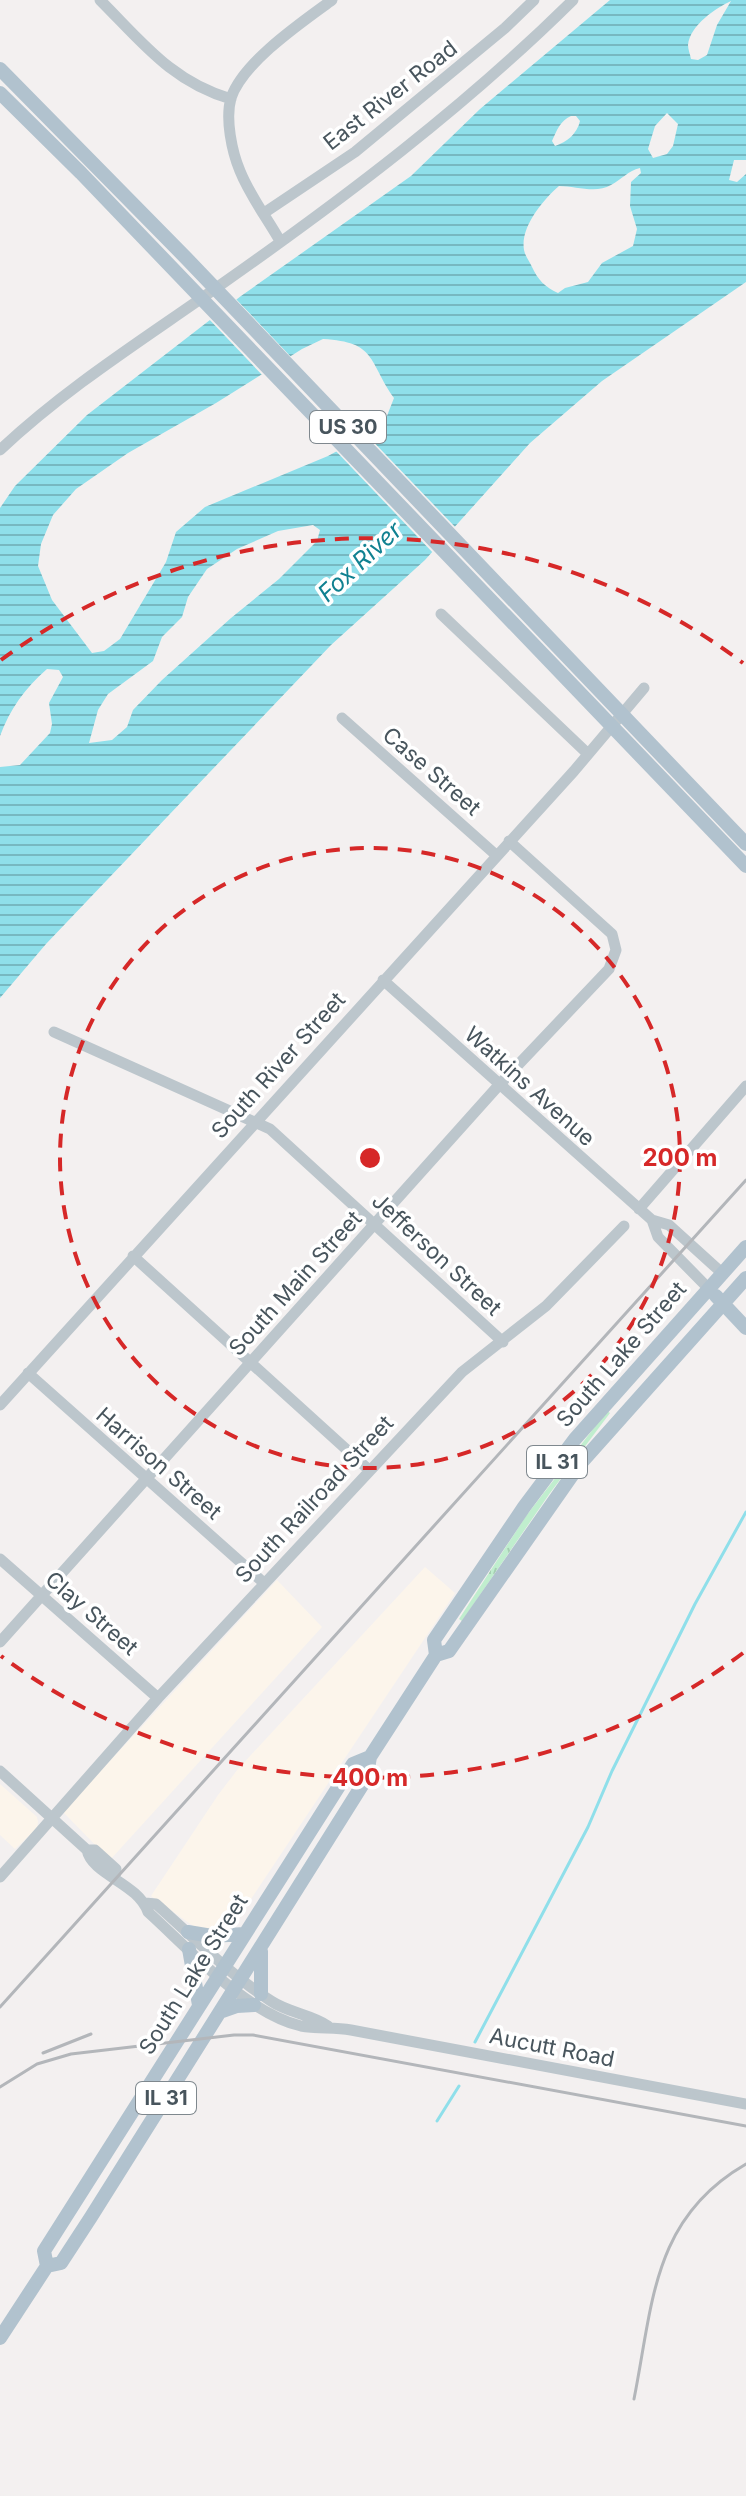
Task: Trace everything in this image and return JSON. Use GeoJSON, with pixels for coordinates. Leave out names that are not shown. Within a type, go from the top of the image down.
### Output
{"type":"FeatureCollection","features":[{"type":"Feature","properties":{"kind":"main road","name":"US 30"},"geometry":{"type":"LineString","coordinates":[[0,69],[187,259],[746,844]]}},
{"type":"Feature","properties":{"kind":"main road","name":"US 30"},"geometry":{"type":"LineString","coordinates":[[0,93],[746,866]]}},
{"type":"Feature","properties":{"kind":"main road","name":"South Lake Street"},"geometry":{"type":"LineString","coordinates":[[436,1655],[434,1640],[547,1475],[601,1408],[746,1247]]}},
{"type":"Feature","properties":{"kind":"main road"},"geometry":{"type":"LineString","coordinates":[[722,1273],[743,1286]]}},
{"type":"Feature","properties":{"kind":"main road","name":"South Lake Street"},"geometry":{"type":"LineString","coordinates":[[47,2266],[61,2263],[366,1779],[370,1757],[436,1655],[449,1651],[580,1464],[722,1303],[743,1286]]}},
{"type":"Feature","properties":{"kind":"main road"},"geometry":{"type":"LineString","coordinates":[[708,1288],[746,1328]]}},
{"type":"Feature","properties":{"kind":"main road","name":"South Lake Street"},"geometry":{"type":"LineString","coordinates":[[0,2338],[47,2266],[44,2251],[244,1934],[353,1764],[370,1757]]}},
{"type":"Feature","properties":{"kind":"main road"},"geometry":{"type":"LineString","coordinates":[[188,1932],[212,1936],[244,1934]]}},
{"type":"Feature","properties":{"kind":"main road"},"geometry":{"type":"LineString","coordinates":[[220,2012],[257,2000],[261,1947]]}},
{"type":"Feature","properties":{"kind":"main road"},"geometry":{"type":"LineString","coordinates":[[189,1949],[199,2005]]}},
{"type":"Feature","properties":{"kind":"street"},"geometry":{"type":"LineString","coordinates":[[100,0],[178,76],[194,86],[231,99]]}},
{"type":"Feature","properties":{"kind":"street"},"geometry":{"type":"LineString","coordinates":[[280,241],[238,169],[232,136],[231,99],[246,75],[277,41],[332,0]]}},
{"type":"Feature","properties":{"kind":"street","name":"East River Road"},"geometry":{"type":"LineString","coordinates":[[264,213],[355,152],[432,90],[534,0]]}},
{"type":"Feature","properties":{"kind":"street"},"geometry":{"type":"LineString","coordinates":[[0,450],[35,417],[77,385],[405,150],[533,40],[573,0]]}},
{"type":"Feature","properties":{"kind":"street"},"geometry":{"type":"LineString","coordinates":[[441,614],[588,754]]}},
{"type":"Feature","properties":{"kind":"street","name":"South River Street"},"geometry":{"type":"LineString","coordinates":[[0,1405],[588,754],[644,688]]}},
{"type":"Feature","properties":{"kind":"street","name":"Case Street"},"geometry":{"type":"LineString","coordinates":[[342,718],[496,855]]}},
{"type":"Feature","properties":{"kind":"street","name":"South Main Street"},"geometry":{"type":"LineString","coordinates":[[0,1642],[499,1085],[609,969],[616,950],[612,934],[509,841]]}},
{"type":"Feature","properties":{"kind":"street","name":"Watkins Avenue"},"geometry":{"type":"LineString","coordinates":[[383,980],[639,1209],[652,1220],[669,1225],[722,1273]]}},
{"type":"Feature","properties":{"kind":"street","name":"Jefferson Street"},"geometry":{"type":"LineString","coordinates":[[54,1032],[270,1129],[503,1342]]}},
{"type":"Feature","properties":{"kind":"street"},"geometry":{"type":"LineString","coordinates":[[639,1209],[746,1086]]}},
{"type":"Feature","properties":{"kind":"street","name":"Watkins Avenue"},"geometry":{"type":"LineString","coordinates":[[652,1220],[658,1237],[708,1288]]}},
{"type":"Feature","properties":{"kind":"street","name":"South Railroad Street"},"geometry":{"type":"LineString","coordinates":[[0,1877],[158,1698],[368,1469],[462,1372],[546,1306],[624,1226]]}},
{"type":"Feature","properties":{"kind":"street"},"geometry":{"type":"LineString","coordinates":[[133,1256],[368,1469]]}},
{"type":"Feature","properties":{"kind":"street","name":"Harrison Street"},"geometry":{"type":"LineString","coordinates":[[28,1373],[264,1583]]}},
{"type":"Feature","properties":{"kind":"street","name":"Clay Street"},"geometry":{"type":"LineString","coordinates":[[0,1559],[158,1698]]}},
{"type":"Feature","properties":{"kind":"street"},"geometry":{"type":"LineString","coordinates":[[0,1771],[87,1850],[95,1850],[116,1869],[115,1876],[145,1903],[148,1912],[189,1949],[222,1969]]}},
{"type":"Feature","properties":{"kind":"street"},"geometry":{"type":"LineString","coordinates":[[145,1903],[156,1904],[188,1932],[222,1969]]}},
{"type":"Feature","properties":{"kind":"street","name":"Aucutt Road"},"geometry":{"type":"LineString","coordinates":[[222,1969],[257,2000],[318,2019],[328,2026],[746,2104]]}},
{"type":"Feature","properties":{"kind":"shaded area"},"geometry":{"type":"Polygon","coordinates":[[[425,1567],[455,1593],[237,1920],[224,1930],[196,1928],[151,1896],[238,1769],[425,1567]]]}},
{"type":"Feature","properties":{"kind":"shaded area"},"geometry":{"type":"Polygon","coordinates":[[[277,1580],[322,1627],[110,1860],[63,1812],[277,1580]]]}},
{"type":"Feature","properties":{"kind":"shaded area"},"geometry":{"type":"Polygon","coordinates":[[[0,1784],[37,1817],[37,1828],[15,1849],[0,1835],[0,1784]]]}},
{"type":"Feature","properties":{"kind":"green space"},"geometry":{"type":"Polygon","coordinates":[[[607,1411],[610,1413],[550,1493],[462,1621],[459,1619],[526,1516],[607,1411]]]}},
{"type":"Feature","properties":{"kind":"water","name":"Fox River"},"geometry":{"type":"Polygon","coordinates":[[[610,0],[746,0],[746,160],[734,160],[729,180],[737,182],[746,174],[746,282],[602,381],[530,443],[425,560],[331,645],[46,944],[0,998],[0,767],[20,765],[50,733],[49,703],[63,677],[59,670],[47,669],[39,676],[13,708],[0,736],[0,508],[15,486],[87,415],[241,296],[411,176],[480,109],[610,0]],[[731,1],[711,13],[693,31],[688,45],[691,59],[698,60],[707,55],[717,25],[731,1]],[[667,113],[655,126],[648,149],[653,158],[667,154],[673,146],[678,124],[667,113]],[[576,116],[564,120],[552,141],[555,146],[571,137],[580,121],[576,116]],[[640,168],[605,188],[559,186],[540,206],[529,223],[524,250],[537,276],[546,286],[558,293],[588,282],[602,263],[633,246],[637,229],[630,206],[631,182],[641,173],[640,168]],[[323,339],[128,453],[76,489],[53,515],[41,544],[38,566],[52,600],[92,653],[104,651],[120,639],[166,562],[176,532],[205,507],[328,456],[383,426],[394,398],[362,349],[353,344],[323,339]],[[313,525],[278,531],[237,549],[207,569],[188,597],[182,617],[162,637],[153,661],[108,694],[98,710],[89,743],[112,740],[127,727],[133,710],[162,680],[279,579],[317,541],[320,530],[313,525]]]}},
{"type":"Feature","properties":{"kind":"pier"},"geometry":{"type":"Polygon","coordinates":[[[234,297],[293,359],[264,377],[207,317],[234,297]]]}},
{"type":"Feature","properties":{"kind":"pier"},"geometry":{"type":"Polygon","coordinates":[[[364,432],[458,530],[435,555],[333,448],[364,432]]]}},
{"type":"Feature","properties":{"kind":"waterway"},"geometry":{"type":"LineString","coordinates":[[475,2042],[588,1827],[612,1771],[695,1604],[746,1512]]}},
{"type":"Feature","properties":{"kind":"waterway"},"geometry":{"type":"LineString","coordinates":[[437,2121],[459,2086]]}},
{"type":"Feature","properties":{"kind":"railway"},"geometry":{"type":"LineString","coordinates":[[0,2007],[746,1180]]}},
{"type":"Feature","properties":{"kind":"railway"},"geometry":{"type":"LineString","coordinates":[[43,2053],[91,2034]]}},
{"type":"Feature","properties":{"kind":"railway"},"geometry":{"type":"LineString","coordinates":[[0,2087],[37,2064],[71,2054],[253,2035],[746,2126]]}},
{"type":"Feature","properties":{"kind":"railway"},"geometry":{"type":"LineString","coordinates":[[634,2399],[653,2297],[674,2237],[692,2210],[715,2186],[746,2164]]}}]}
